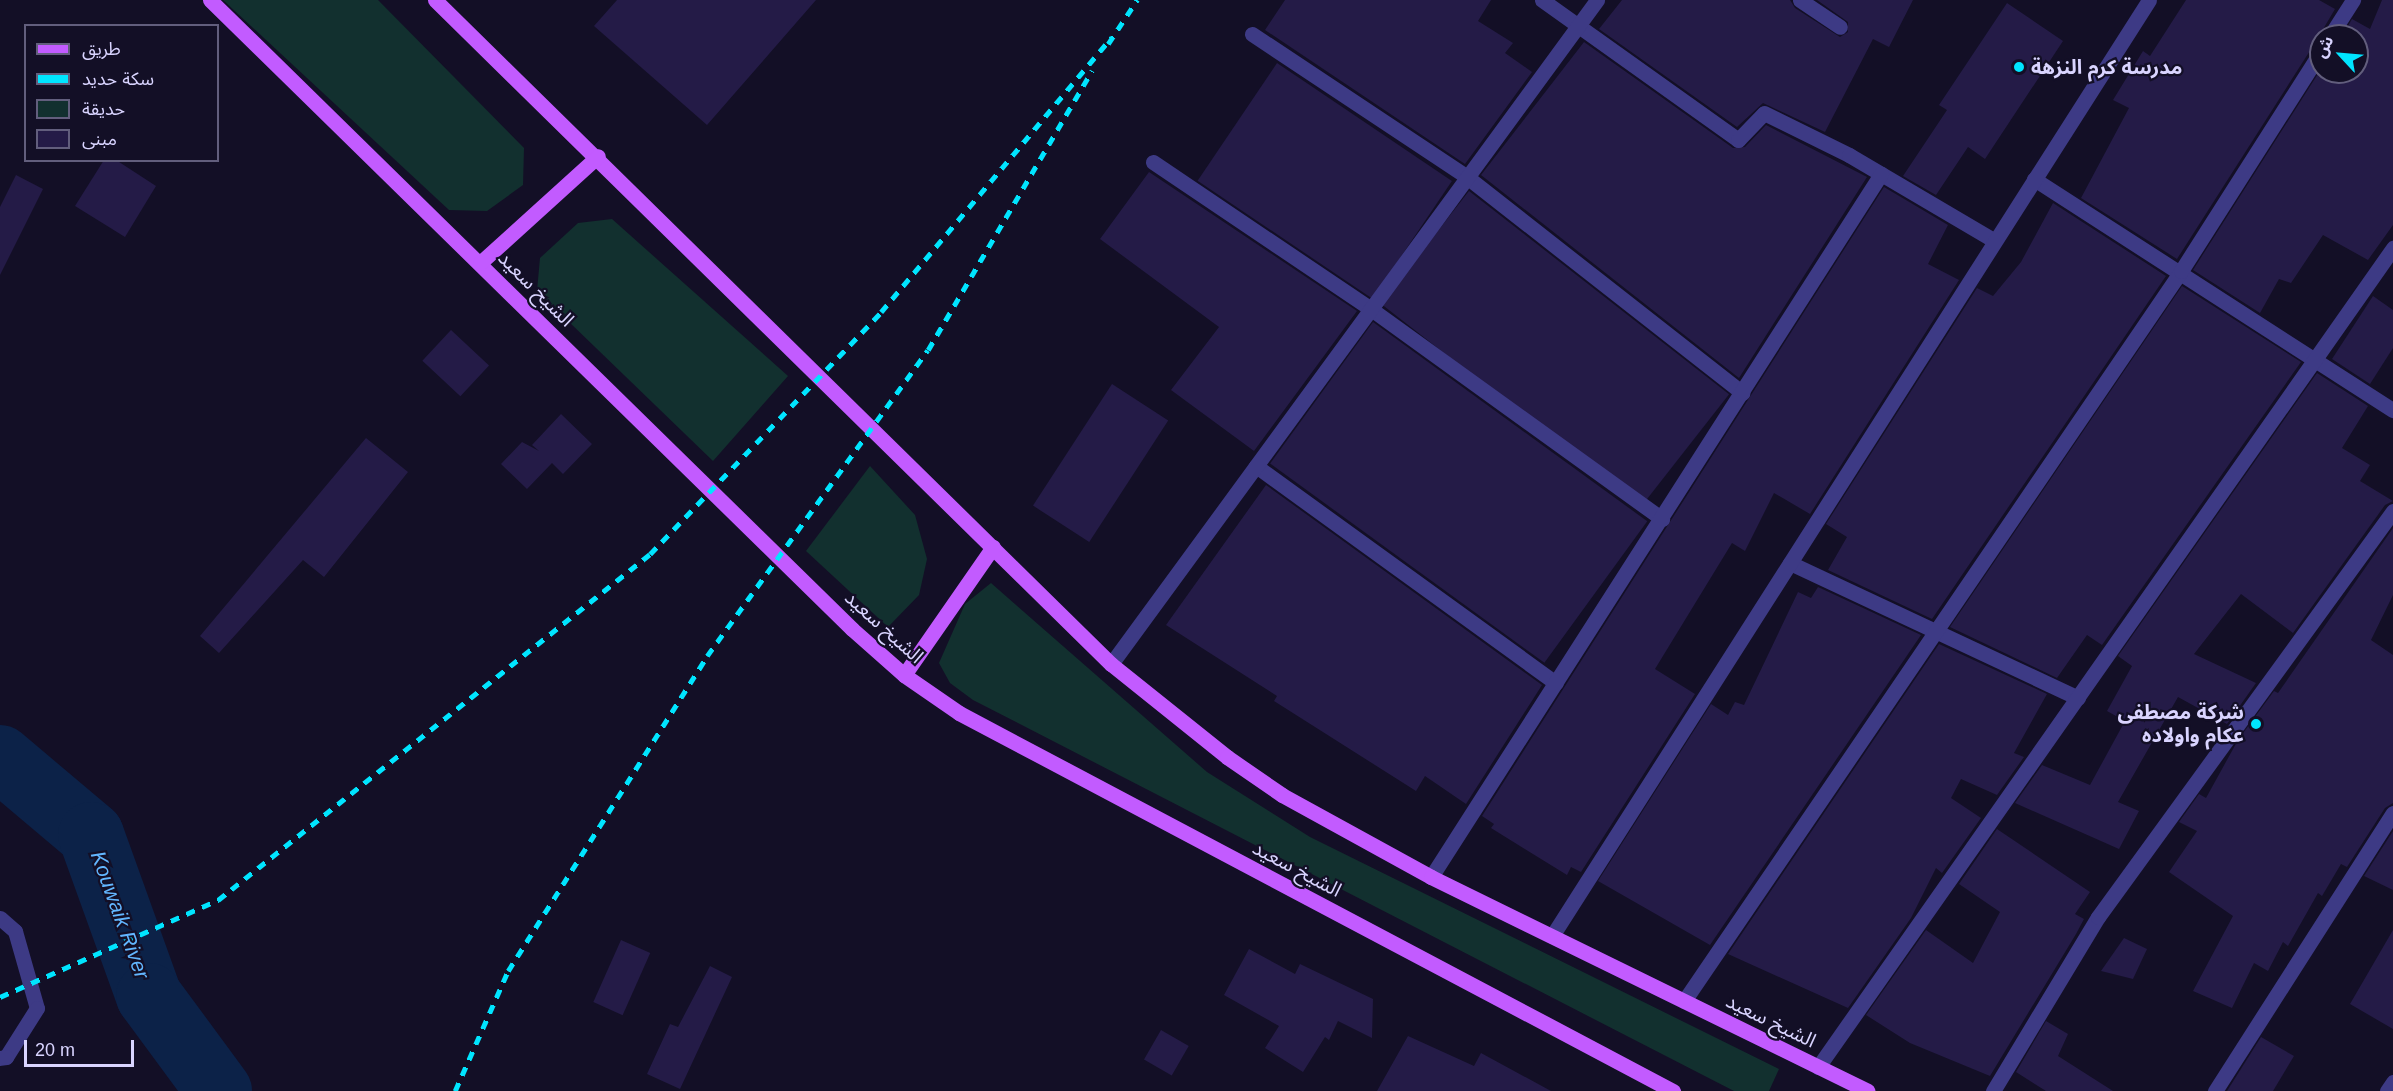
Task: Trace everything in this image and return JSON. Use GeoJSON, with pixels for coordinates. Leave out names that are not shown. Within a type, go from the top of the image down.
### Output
{"type":"FeatureCollection","features":[{"type":"Feature","properties":{"kind":"main road","name":"الشيخ سعيد"},"geometry":{"type":"LineString","coordinates":[[210,0],[852,629],[904,675],[959,714],[1673,1091]]}},
{"type":"Feature","properties":{"kind":"main road","name":"الشيخ سعيد"},"geometry":{"type":"LineString","coordinates":[[435,0],[598,156],[1111,664],[1282,795],[1431,877],[1867,1091]]}},
{"type":"Feature","properties":{"kind":"main road"},"geometry":{"type":"LineString","coordinates":[[480,263],[598,156]]}},
{"type":"Feature","properties":{"kind":"main road"},"geometry":{"type":"LineString","coordinates":[[904,675],[993,547]]}},
{"type":"Feature","properties":{"kind":"street"},"geometry":{"type":"LineString","coordinates":[[1542,0],[1579,24],[1738,140],[1764,113],[1881,174],[1995,242]]}},
{"type":"Feature","properties":{"kind":"street"},"geometry":{"type":"LineString","coordinates":[[1111,664],[1597,0]]}},
{"type":"Feature","properties":{"kind":"street"},"geometry":{"type":"LineString","coordinates":[[1800,0],[1840,27]]}},
{"type":"Feature","properties":{"kind":"street"},"geometry":{"type":"LineString","coordinates":[[1552,936],[2149,0]]}},
{"type":"Feature","properties":{"kind":"street"},"geometry":{"type":"LineString","coordinates":[[2337,24],[2352,0]]}},
{"type":"Feature","properties":{"kind":"street"},"geometry":{"type":"LineString","coordinates":[[1252,34],[1467,177],[1742,393]]}},
{"type":"Feature","properties":{"kind":"street"},"geometry":{"type":"LineString","coordinates":[[1684,1001],[2181,271],[2309,70]]}},
{"type":"Feature","properties":{"kind":"street"},"geometry":{"type":"LineString","coordinates":[[1153,162],[1371,309],[1662,519]]}},
{"type":"Feature","properties":{"kind":"street"},"geometry":{"type":"LineString","coordinates":[[1431,877],[1881,174]]}},
{"type":"Feature","properties":{"kind":"street"},"geometry":{"type":"LineString","coordinates":[[2034,179],[2181,271],[2393,410]]}},
{"type":"Feature","properties":{"kind":"street"},"geometry":{"type":"LineString","coordinates":[[1818,1067],[2393,249]]}},
{"type":"Feature","properties":{"kind":"street"},"geometry":{"type":"LineString","coordinates":[[1256,466],[1556,683]]}},
{"type":"Feature","properties":{"kind":"street"},"geometry":{"type":"LineString","coordinates":[[1992,1091],[2098,917],[2393,511]]}},
{"type":"Feature","properties":{"kind":"street"},"geometry":{"type":"LineString","coordinates":[[1790,563],[1938,629],[2078,698]]}},
{"type":"Feature","properties":{"kind":"street"},"geometry":{"type":"LineString","coordinates":[[2215,1091],[2393,813]]}},
{"type":"Feature","properties":{"kind":"street"},"geometry":{"type":"LineString","coordinates":[[0,918],[15,931],[37,1008],[6,1057],[0,1058]]}},
{"type":"Feature","properties":{"kind":"street"},"geometry":{"type":"LineString","coordinates":[[2387,1091],[2393,1082]]}},
{"type":"Feature","properties":{"kind":"green space"},"geometry":{"type":"Polygon","coordinates":[[[223,0],[378,0],[524,148],[523,185],[487,211],[449,210],[223,0]]]}},
{"type":"Feature","properties":{"kind":"green space"},"geometry":{"type":"Polygon","coordinates":[[[612,219],[788,376],[713,461],[537,291],[540,258],[578,223],[612,219]]]}},
{"type":"Feature","properties":{"kind":"green space"},"geometry":{"type":"Polygon","coordinates":[[[870,466],[915,515],[927,559],[919,595],[888,627],[806,551],[870,466]]]}},
{"type":"Feature","properties":{"kind":"green space"},"geometry":{"type":"Polygon","coordinates":[[[991,583],[1207,772],[1310,837],[1779,1069],[1769,1091],[1734,1091],[973,700],[950,683],[939,663],[965,604],[991,583]]]}},
{"type":"Feature","properties":{"kind":"building"},"geometry":{"type":"Polygon","coordinates":[[[617,0],[816,0],[707,125],[594,26],[617,0]]]}},
{"type":"Feature","properties":{"kind":"building"},"geometry":{"type":"Polygon","coordinates":[[[1285,0],[1491,0],[1478,21],[1513,43],[1505,53],[1532,72],[1465,164],[1265,30],[1285,0]]]}},
{"type":"Feature","properties":{"kind":"building"},"geometry":{"type":"Polygon","coordinates":[[[1622,0],[1790,0],[1795,8],[1840,37],[1848,32],[1848,22],[1817,0],[1913,0],[1889,47],[1873,39],[1825,132],[1763,103],[1737,127],[1599,29],[1622,0]]]}},
{"type":"Feature","properties":{"kind":"building"},"geometry":{"type":"Polygon","coordinates":[[[2186,0],[2319,0],[2335,9],[2326,24],[2309,24],[2309,52],[2177,259],[2081,198],[2129,108],[2113,100],[2143,51],[2150,56],[2186,0]]]}},
{"type":"Feature","properties":{"kind":"building"},"geometry":{"type":"Polygon","coordinates":[[[2382,0],[2393,0],[2393,225],[2368,260],[2323,235],[2291,283],[2279,279],[2260,313],[2193,270],[2311,84],[2369,84],[2370,29],[2382,0]]]}},
{"type":"Feature","properties":{"kind":"building"},"geometry":{"type":"Polygon","coordinates":[[[2007,3],[2063,41],[1985,159],[1968,147],[1936,195],[1903,176],[1947,110],[1939,105],[2007,3]]]}},
{"type":"Feature","properties":{"kind":"building"},"geometry":{"type":"Polygon","coordinates":[[[2352,19],[2361,24],[2349,24],[2352,19]]]}},
{"type":"Feature","properties":{"kind":"building"},"geometry":{"type":"Polygon","coordinates":[[[1584,42],[1733,148],[1745,147],[1766,125],[1867,177],[1739,378],[1481,175],[1584,42]]]}},
{"type":"Feature","properties":{"kind":"building"},"geometry":{"type":"Polygon","coordinates":[[[1277,63],[1452,181],[1373,299],[1198,181],[1277,63]]]}},
{"type":"Feature","properties":{"kind":"building"},"geometry":{"type":"Polygon","coordinates":[[[103,162],[119,162],[156,186],[125,237],[75,206],[103,162]]]}},
{"type":"Feature","properties":{"kind":"building"},"geometry":{"type":"Polygon","coordinates":[[[1149,172],[1357,311],[1254,451],[1171,390],[1219,327],[1100,239],[1149,172]]]}},
{"type":"Feature","properties":{"kind":"building"},"geometry":{"type":"Polygon","coordinates":[[[16,175],[43,189],[0,275],[0,207],[16,175]]]}},
{"type":"Feature","properties":{"kind":"building"},"geometry":{"type":"Polygon","coordinates":[[[1884,187],[1948,225],[1928,264],[1959,280],[1810,514],[1774,493],[1745,551],[1732,543],[1655,669],[1695,694],[1581,872],[1571,867],[1567,875],[1491,828],[1494,824],[1482,816],[1884,187]]]}},
{"type":"Feature","properties":{"kind":"building"},"geometry":{"type":"Polygon","coordinates":[[[1469,191],[1729,394],[1641,507],[1381,304],[1469,191]]]}},
{"type":"Feature","properties":{"kind":"building"},"geometry":{"type":"Polygon","coordinates":[[[2053,203],[2166,276],[1932,619],[1828,570],[1847,537],[1826,524],[1977,288],[1993,296],[2021,262],[2053,203]]]}},
{"type":"Feature","properties":{"kind":"building"},"geometry":{"type":"Polygon","coordinates":[[[2182,286],[2301,362],[2102,645],[2087,635],[2057,678],[1950,627],[2182,286]]]}},
{"type":"Feature","properties":{"kind":"building"},"geometry":{"type":"Polygon","coordinates":[[[2373,296],[2393,310],[2393,348],[2370,384],[2332,359],[2373,296]]]}},
{"type":"Feature","properties":{"kind":"building"},"geometry":{"type":"Polygon","coordinates":[[[1373,322],[1647,521],[1544,663],[1270,464],[1373,322]]]}},
{"type":"Feature","properties":{"kind":"building"},"geometry":{"type":"Polygon","coordinates":[[[451,330],[489,365],[460,396],[422,361],[451,330]]]}},
{"type":"Feature","properties":{"kind":"building"},"geometry":{"type":"Polygon","coordinates":[[[2317,373],[2368,406],[2342,448],[2370,465],[2360,481],[2393,501],[2385,505],[2293,633],[2241,594],[2194,654],[2256,683],[2227,724],[2178,697],[2118,802],[2139,811],[2119,849],[2015,803],[2042,765],[2090,785],[2125,721],[2107,711],[2132,666],[2118,656],[2317,373]]]}},
{"type":"Feature","properties":{"kind":"building"},"geometry":{"type":"Polygon","coordinates":[[[1112,384],[1168,420],[1089,542],[1033,506],[1112,384]]]}},
{"type":"Feature","properties":{"kind":"building"},"geometry":{"type":"Polygon","coordinates":[[[561,414],[592,444],[563,474],[552,463],[527,489],[501,464],[522,442],[539,451],[532,445],[561,414]]]}},
{"type":"Feature","properties":{"kind":"building"},"geometry":{"type":"Polygon","coordinates":[[[366,438],[408,472],[324,577],[303,560],[219,653],[200,636],[366,438]]]}},
{"type":"Feature","properties":{"kind":"building"},"geometry":{"type":"Polygon","coordinates":[[[1266,485],[1542,685],[1466,804],[1425,776],[1416,791],[1274,701],[1277,696],[1166,625],[1266,485]]]}},
{"type":"Feature","properties":{"kind":"building"},"geometry":{"type":"Polygon","coordinates":[[[2393,528],[2393,595],[2371,640],[2393,655],[2393,803],[2385,808],[2347,867],[2341,864],[2322,896],[2318,893],[2288,946],[2283,942],[2268,971],[2254,963],[2232,1008],[2193,991],[2233,916],[2169,872],[2197,831],[2179,822],[2199,794],[2206,798],[2238,740],[2274,691],[2278,693],[2393,528]]]}},
{"type":"Feature","properties":{"kind":"building"},"geometry":{"type":"Polygon","coordinates":[[[1818,587],[1921,635],[1710,945],[1598,881],[1711,704],[1728,715],[1735,702],[1744,705],[1798,592],[1811,598],[1818,587]]]}},
{"type":"Feature","properties":{"kind":"building"},"geometry":{"type":"Polygon","coordinates":[[[1939,644],[2047,694],[2014,753],[2024,757],[1997,795],[1961,779],[1951,798],[1981,818],[1942,873],[1936,868],[1911,918],[1848,1008],[1728,954],[1939,644]]]}},
{"type":"Feature","properties":{"kind":"building"},"geometry":{"type":"Polygon","coordinates":[[[1997,829],[2090,892],[2075,914],[2084,919],[2076,934],[1990,1076],[1910,1043],[1866,1015],[1926,930],[1973,963],[2000,912],[1959,884],[1997,829]]]}},
{"type":"Feature","properties":{"kind":"building"},"geometry":{"type":"Polygon","coordinates":[[[2393,831],[2393,890],[2364,876],[2393,831]]]}},
{"type":"Feature","properties":{"kind":"building"},"geometry":{"type":"Polygon","coordinates":[[[2393,930],[2393,1029],[2350,1004],[2393,930]]]}},
{"type":"Feature","properties":{"kind":"building"},"geometry":{"type":"Polygon","coordinates":[[[2124,938],[2147,949],[2133,979],[2101,971],[2124,938]]]}},
{"type":"Feature","properties":{"kind":"building"},"geometry":{"type":"Polygon","coordinates":[[[621,940],[650,953],[623,1015],[593,1002],[621,940]]]}},
{"type":"Feature","properties":{"kind":"building"},"geometry":{"type":"Polygon","coordinates":[[[1249,949],[1295,974],[1300,964],[1373,999],[1372,1038],[1338,1021],[1329,1040],[1325,1037],[1303,1072],[1265,1048],[1279,1026],[1224,995],[1249,949]]]}},
{"type":"Feature","properties":{"kind":"building"},"geometry":{"type":"Polygon","coordinates":[[[710,966],[732,977],[680,1089],[647,1074],[670,1024],[678,1027],[710,966]]]}},
{"type":"Feature","properties":{"kind":"building"},"geometry":{"type":"Polygon","coordinates":[[[2046,1021],[2068,1034],[2058,1056],[2113,1091],[2046,1091],[2016,1072],[2046,1021]]]}},
{"type":"Feature","properties":{"kind":"building"},"geometry":{"type":"Polygon","coordinates":[[[1161,1030],[1189,1046],[1172,1075],[1144,1059],[1161,1030]]]}},
{"type":"Feature","properties":{"kind":"building"},"geometry":{"type":"Polygon","coordinates":[[[1408,1036],[1474,1066],[1481,1053],[1551,1091],[1377,1091],[1408,1036]]]}},
{"type":"Feature","properties":{"kind":"building"},"geometry":{"type":"Polygon","coordinates":[[[2261,1037],[2294,1056],[2273,1091],[2227,1091],[2261,1037]]]}},
{"type":"Feature","properties":{"kind":"waterway","name":"Kouwaik River"},"geometry":{"type":"LineString","coordinates":[[0,758],[91,835],[149,996],[219,1091]]}},
{"type":"Feature","properties":{"kind":"railway"},"geometry":{"type":"LineString","coordinates":[[1108,44],[1137,0]]}},
{"type":"Feature","properties":{"kind":"railway"},"geometry":{"type":"LineString","coordinates":[[0,997],[218,900],[650,554],[881,312],[1111,38]]}},
{"type":"Feature","properties":{"kind":"railway"},"geometry":{"type":"LineString","coordinates":[[455,1091],[508,971],[707,656],[928,350],[1092,70]]}},
{"type":"Feature","properties":{"kind":"place","name":"مدرسة كرم النزهة"},"geometry":{"type":"Point","coordinates":[2019,67]}},
{"type":"Feature","properties":{"kind":"place","name":"شركة مصطفى عكام واولاده"},"geometry":{"type":"Point","coordinates":[2256,724]}}]}
